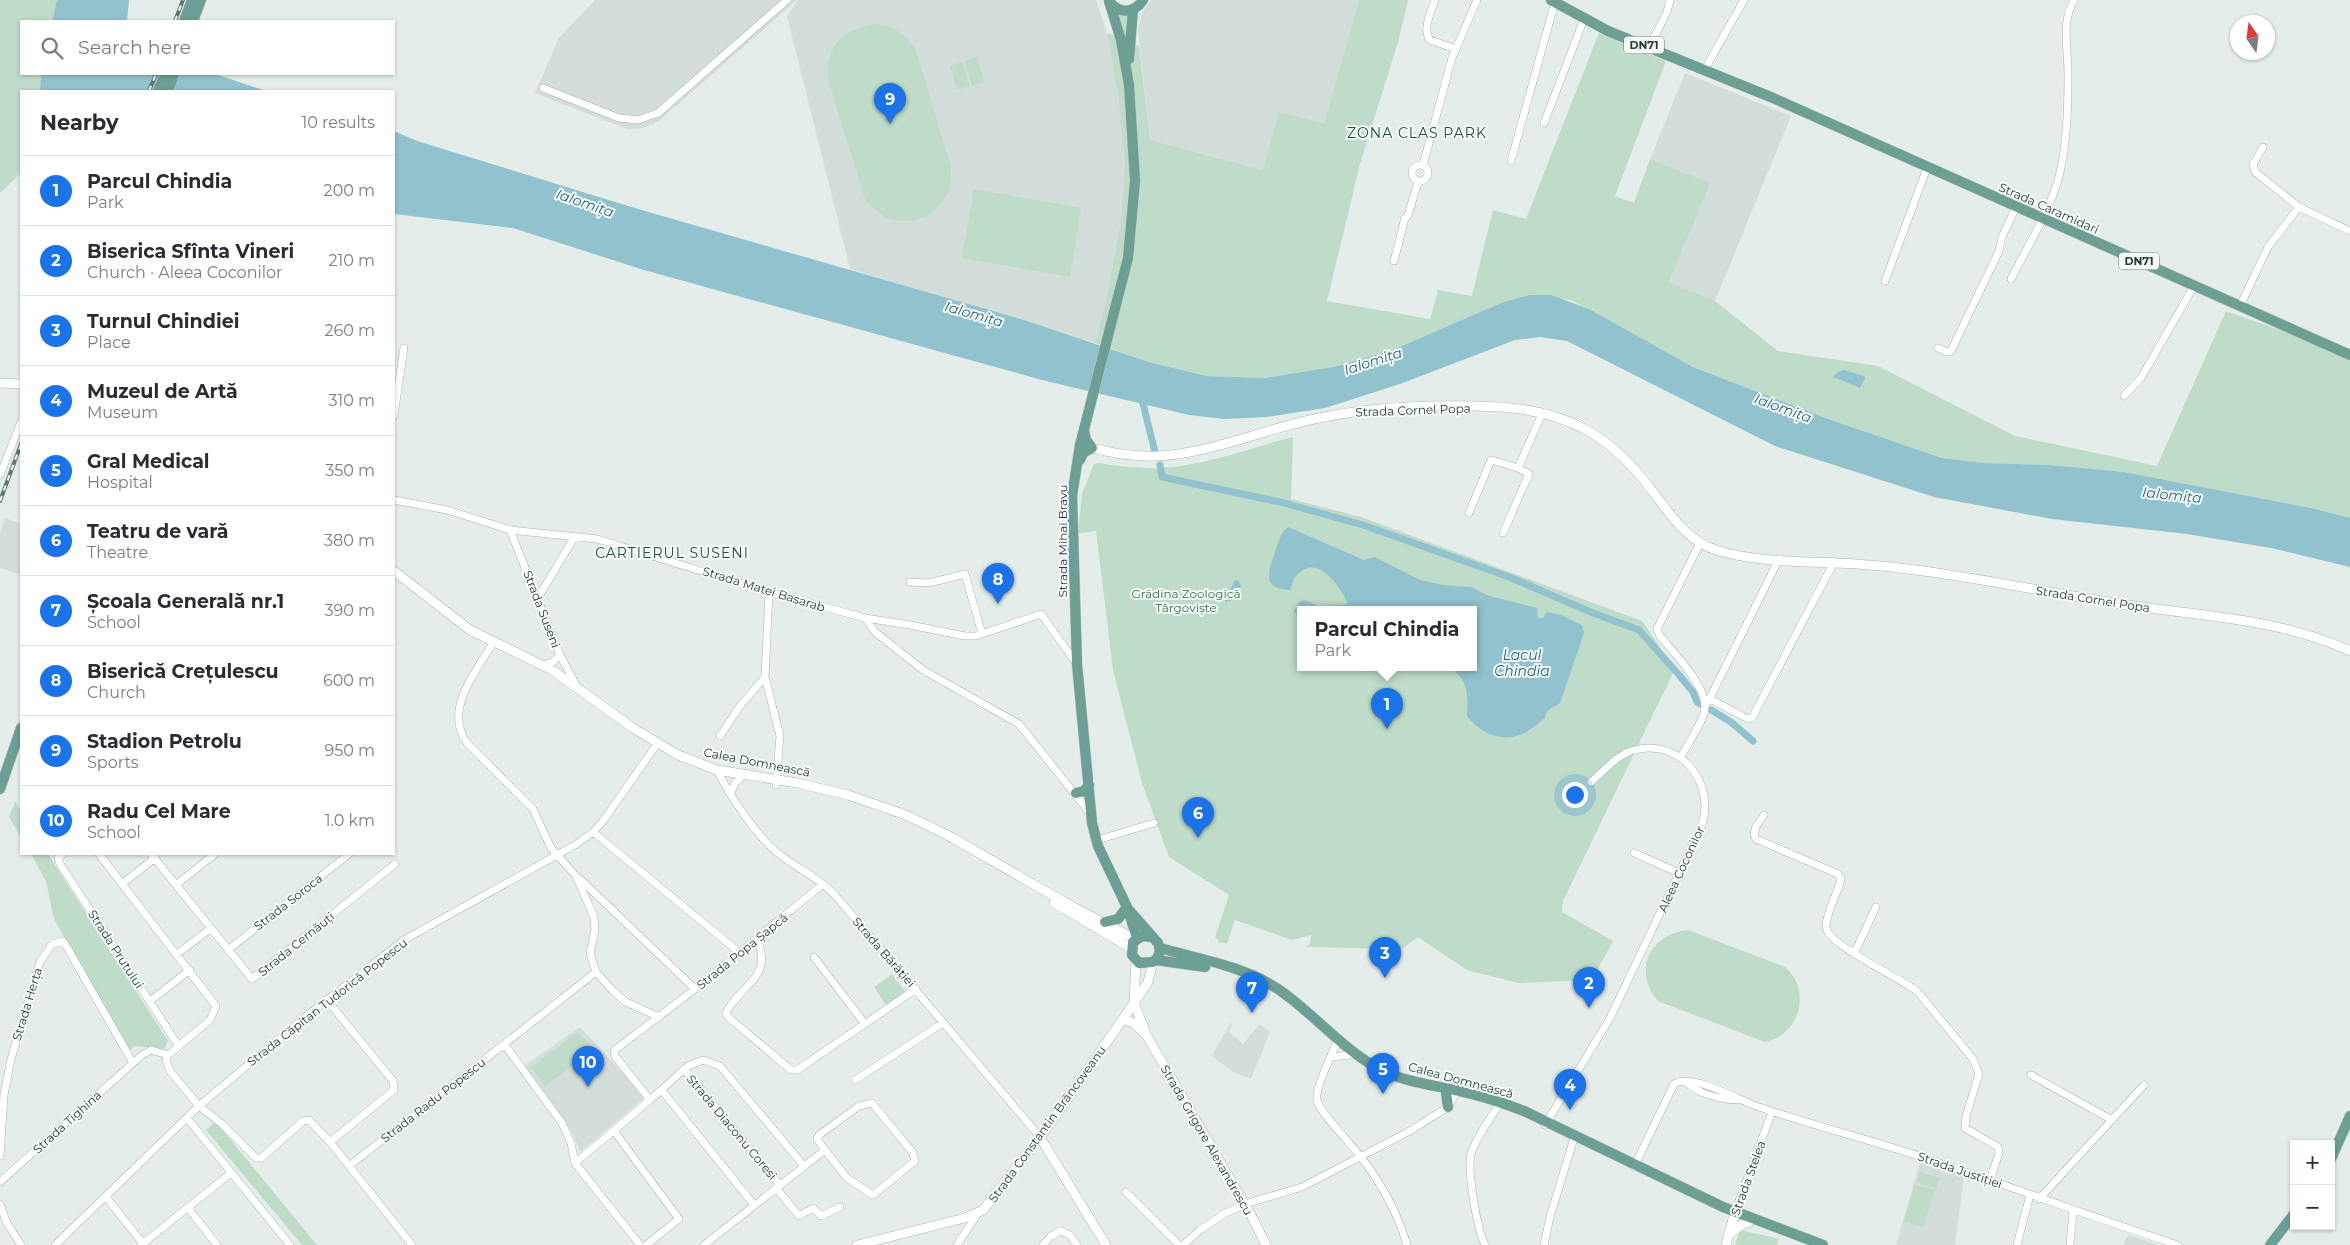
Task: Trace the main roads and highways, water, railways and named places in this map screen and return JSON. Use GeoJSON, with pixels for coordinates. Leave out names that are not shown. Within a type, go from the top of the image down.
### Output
{"type":"FeatureCollection","features":[{"type":"Feature","properties":{"kind":"main road"},"geometry":{"type":"LineString","coordinates":[[190,17],[192,0]]}},
{"type":"Feature","properties":{"kind":"main road"},"geometry":{"type":"LineString","coordinates":[[190,17],[201,0]]}},
{"type":"Feature","properties":{"kind":"main road"},"geometry":{"type":"LineString","coordinates":[[1108,1],[1122,11],[1134,9],[1142,0]]}},
{"type":"Feature","properties":{"kind":"main road","name":"Strada Mihai Bravu"},"geometry":{"type":"LineString","coordinates":[[1108,1],[1121,40],[1129,85]]}},
{"type":"Feature","properties":{"kind":"main road","name":"Strada Caramidari"},"geometry":{"type":"LineString","coordinates":[[1553,1],[1584,19],[1705,69],[2350,355]]}},
{"type":"Feature","properties":{"kind":"main road","name":"Strada Mihai Bravu"},"geometry":{"type":"LineString","coordinates":[[1127,906],[1097,840],[1089,807],[1089,785],[1077,664],[1072,529],[1075,470],[1080,445],[1128,258],[1134,200],[1134,148],[1129,85],[1129,41],[1134,9]]}},
{"type":"Feature","properties":{"kind":"main road"},"geometry":{"type":"LineString","coordinates":[[158,90],[164,75]]}},
{"type":"Feature","properties":{"kind":"main road"},"geometry":{"type":"LineString","coordinates":[[168,90],[174,75]]}},
{"type":"Feature","properties":{"kind":"main road"},"geometry":{"type":"LineString","coordinates":[[0,383],[20,384]]}},
{"type":"Feature","properties":{"kind":"main road","name":"Strada Cornel Popa"},"geometry":{"type":"LineString","coordinates":[[1080,445],[1132,456],[1174,454],[1297,423],[1363,410],[1484,407],[1542,414],[1580,426],[1600,436],[1634,468],[1682,529],[1700,543],[1730,554],[1905,569],[2287,629],[2324,639],[2350,651]]}},
{"type":"Feature","properties":{"kind":"main road"},"geometry":{"type":"LineString","coordinates":[[1075,470],[1083,454],[1092,448],[1086,440],[1084,430]]}},
{"type":"Feature","properties":{"kind":"main road","name":"Calea Domnească"},"geometry":{"type":"LineString","coordinates":[[395,572],[470,630],[577,688],[655,746]]}},
{"type":"Feature","properties":{"kind":"main road","name":"Calea Domnească"},"geometry":{"type":"LineString","coordinates":[[395,579],[466,633],[543,665],[655,746],[718,773],[848,795],[906,815],[947,834],[1104,927],[1135,942]]}},
{"type":"Feature","properties":{"kind":"main road"},"geometry":{"type":"LineString","coordinates":[[0,789],[19,742]]}},
{"type":"Feature","properties":{"kind":"main road"},"geometry":{"type":"LineString","coordinates":[[718,773],[740,779],[776,782]]}},
{"type":"Feature","properties":{"kind":"main road"},"geometry":{"type":"LineString","coordinates":[[1076,793],[1084,791],[1089,785]]}},
{"type":"Feature","properties":{"kind":"main road"},"geometry":{"type":"LineString","coordinates":[[1104,927],[1118,920],[1127,906]]}},
{"type":"Feature","properties":{"kind":"main road"},"geometry":{"type":"LineString","coordinates":[[1127,906],[1160,948],[1155,961]]}},
{"type":"Feature","properties":{"kind":"main road"},"geometry":{"type":"LineString","coordinates":[[1127,906],[1135,942],[1134,1004]]}},
{"type":"Feature","properties":{"kind":"main road"},"geometry":{"type":"LineString","coordinates":[[1135,942],[1152,937]]}},
{"type":"Feature","properties":{"kind":"main road","name":"Calea Domnească"},"geometry":{"type":"LineString","coordinates":[[1160,948],[1234,969],[1267,982],[1286,995],[1350,1055],[1391,1080],[1500,1102],[1749,1222],[1810,1245]]}},
{"type":"Feature","properties":{"kind":"main road"},"geometry":{"type":"LineString","coordinates":[[1136,961],[1143,964],[1155,961],[1220,970],[1248,979],[1275,993],[1337,1042]]}},
{"type":"Feature","properties":{"kind":"main road","name":"Strada Constantin Brâncoveanu"},"geometry":{"type":"LineString","coordinates":[[856,1245],[978,1213],[993,1198],[1040,1137],[1123,1020],[1148,982],[1155,961]]}},
{"type":"Feature","properties":{"kind":"main road","name":"Strada Grigore Alexandrescu"},"geometry":{"type":"LineString","coordinates":[[1134,1004],[1146,1036],[1245,1204],[1266,1245]]}},
{"type":"Feature","properties":{"kind":"main road","name":"Strada Grigore Alexandrescu"},"geometry":{"type":"LineString","coordinates":[[1123,1020],[1134,1023],[1146,1036]]}},
{"type":"Feature","properties":{"kind":"main road","name":"Calea Domnească"},"geometry":{"type":"LineString","coordinates":[[1337,1042],[1387,1073],[1498,1106],[1546,1123]]}},
{"type":"Feature","properties":{"kind":"main road"},"geometry":{"type":"LineString","coordinates":[[1448,1107],[1453,1093]]}},
{"type":"Feature","properties":{"kind":"main road"},"geometry":{"type":"LineString","coordinates":[[2335,1150],[2350,1116]]}},
{"type":"Feature","properties":{"kind":"main road"},"geometry":{"type":"LineString","coordinates":[[1040,1137],[1106,1245]]}},
{"type":"Feature","properties":{"kind":"main road","name":"Calea Domnească"},"geometry":{"type":"LineString","coordinates":[[1734,1214],[1823,1245]]}},
{"type":"Feature","properties":{"kind":"main road","name":"Strada Stelea"},"geometry":{"type":"LineString","coordinates":[[1726,1245],[1734,1214]]}},
{"type":"Feature","properties":{"kind":"main road"},"geometry":{"type":"LineString","coordinates":[[2270,1245],[2290,1219]]}},
{"type":"Feature","properties":{"kind":"main road"},"geometry":{"type":"LineString","coordinates":[[1729,1235],[1741,1225],[1749,1222]]}},
{"type":"Feature","properties":{"kind":"water"},"geometry":{"type":"Polygon","coordinates":[[[57,0],[129,0],[127,20],[52,20],[57,0]]]}},
{"type":"Feature","properties":{"kind":"water"},"geometry":{"type":"Polygon","coordinates":[[[41,75],[218,75],[263,90],[40,90],[41,75]]]}},
{"type":"Feature","properties":{"kind":"water","name":"Ialomița"},"geometry":{"type":"Polygon","coordinates":[[[395,131],[417,141],[638,209],[1024,320],[1152,363],[1207,376],[1265,378],[1338,366],[1395,349],[1501,303],[1529,295],[1551,295],[1589,309],[1693,367],[1831,420],[1942,458],[1983,463],[2051,465],[2124,472],[2316,509],[2350,518],[2350,567],[2271,548],[2187,534],[2052,519],[1934,497],[1775,446],[1567,341],[1540,337],[1515,340],[1400,384],[1325,408],[1266,417],[1224,419],[1189,415],[1042,380],[644,270],[513,228],[395,214],[395,131]]]}},
{"type":"Feature","properties":{"kind":"water"},"geometry":{"type":"Polygon","coordinates":[[[1844,370],[1864,376],[1865,378],[1860,388],[1833,377],[1838,372],[1844,370]]]}},
{"type":"Feature","properties":{"kind":"water","name":"Lacul Chindia"},"geometry":{"type":"Polygon","coordinates":[[[1288,527],[1364,560],[1375,557],[1420,580],[1443,585],[1471,587],[1489,596],[1537,608],[1538,618],[1543,618],[1547,612],[1561,615],[1582,625],[1584,633],[1560,703],[1549,710],[1545,718],[1525,733],[1514,737],[1499,737],[1485,732],[1467,716],[1466,689],[1461,678],[1454,671],[1477,671],[1477,606],[1318,606],[1346,605],[1347,602],[1333,580],[1320,569],[1305,569],[1297,575],[1290,590],[1275,587],[1269,579],[1272,562],[1288,527]]]}},
{"type":"Feature","properties":{"kind":"water"},"geometry":{"type":"Polygon","coordinates":[[[1237,580],[1241,585],[1238,594],[1234,599],[1225,602],[1225,596],[1234,581],[1237,580]]]}},
{"type":"Feature","properties":{"kind":"water","name":"Lacul Chindia"},"geometry":{"type":"Polygon","coordinates":[[[1305,600],[1318,606],[1297,606],[1297,614],[1294,611],[1299,602],[1305,600]]]}},
{"type":"Feature","properties":{"kind":"waterway"},"geometry":{"type":"LineString","coordinates":[[1141,396],[1155,452]]}},
{"type":"Feature","properties":{"kind":"waterway"},"geometry":{"type":"LineString","coordinates":[[1160,465],[1162,477],[1284,503],[1363,525],[1509,577],[1593,613],[1639,630],[1680,676],[1693,692],[1697,702],[1701,704]]}},
{"type":"Feature","properties":{"kind":"waterway"},"geometry":{"type":"LineString","coordinates":[[1711,710],[1731,722],[1753,741]]}},
{"type":"Feature","properties":{"kind":"railway"},"geometry":{"type":"LineString","coordinates":[[175,20],[183,0]]}},
{"type":"Feature","properties":{"kind":"railway"},"geometry":{"type":"LineString","coordinates":[[149,90],[156,75]]}},
{"type":"Feature","properties":{"kind":"railway"},"geometry":{"type":"LineString","coordinates":[[0,501],[20,447]]}},
{"type":"Feature","properties":{"kind":"place","name":"Stadion Petrolu"},"geometry":{"type":"Point","coordinates":[890,124]}},
{"type":"Feature","properties":{"kind":"place","name":"Biserică Crețulescu"},"geometry":{"type":"Point","coordinates":[998,604]}},
{"type":"Feature","properties":{"kind":"place","name":"Parcul Chindia"},"geometry":{"type":"Point","coordinates":[1387,729]}},
{"type":"Feature","properties":{"kind":"place","name":"Teatru de vară"},"geometry":{"type":"Point","coordinates":[1198,838]}},
{"type":"Feature","properties":{"kind":"place","name":"Turnul Chindiei"},"geometry":{"type":"Point","coordinates":[1385,978]}},
{"type":"Feature","properties":{"kind":"place","name":"Biserica Sfînta Vineri"},"geometry":{"type":"Point","coordinates":[1589,1008]}},
{"type":"Feature","properties":{"kind":"place","name":"Școala Generală nr.1"},"geometry":{"type":"Point","coordinates":[1252,1013]}},
{"type":"Feature","properties":{"kind":"place","name":"Radu Cel Mare"},"geometry":{"type":"Point","coordinates":[588,1087]}},
{"type":"Feature","properties":{"kind":"place","name":"Gral Medical"},"geometry":{"type":"Point","coordinates":[1383,1094]}},
{"type":"Feature","properties":{"kind":"place","name":"Muzeul de Artă"},"geometry":{"type":"Point","coordinates":[1570,1110]}},
{"type":"Feature","properties":{"kind":"district","name":"ZONA CLAS PARK"},"geometry":{"type":"Point","coordinates":[1417,133]}},
{"type":"Feature","properties":{"kind":"district","name":"CARTIERUL SUSENI"},"geometry":{"type":"Point","coordinates":[672,553]}},
{"type":"Feature","properties":{"kind":"park label","name":"Grădina Zoologică Târgoviște"},"geometry":{"type":"Point","coordinates":[1186,600]}}]}
